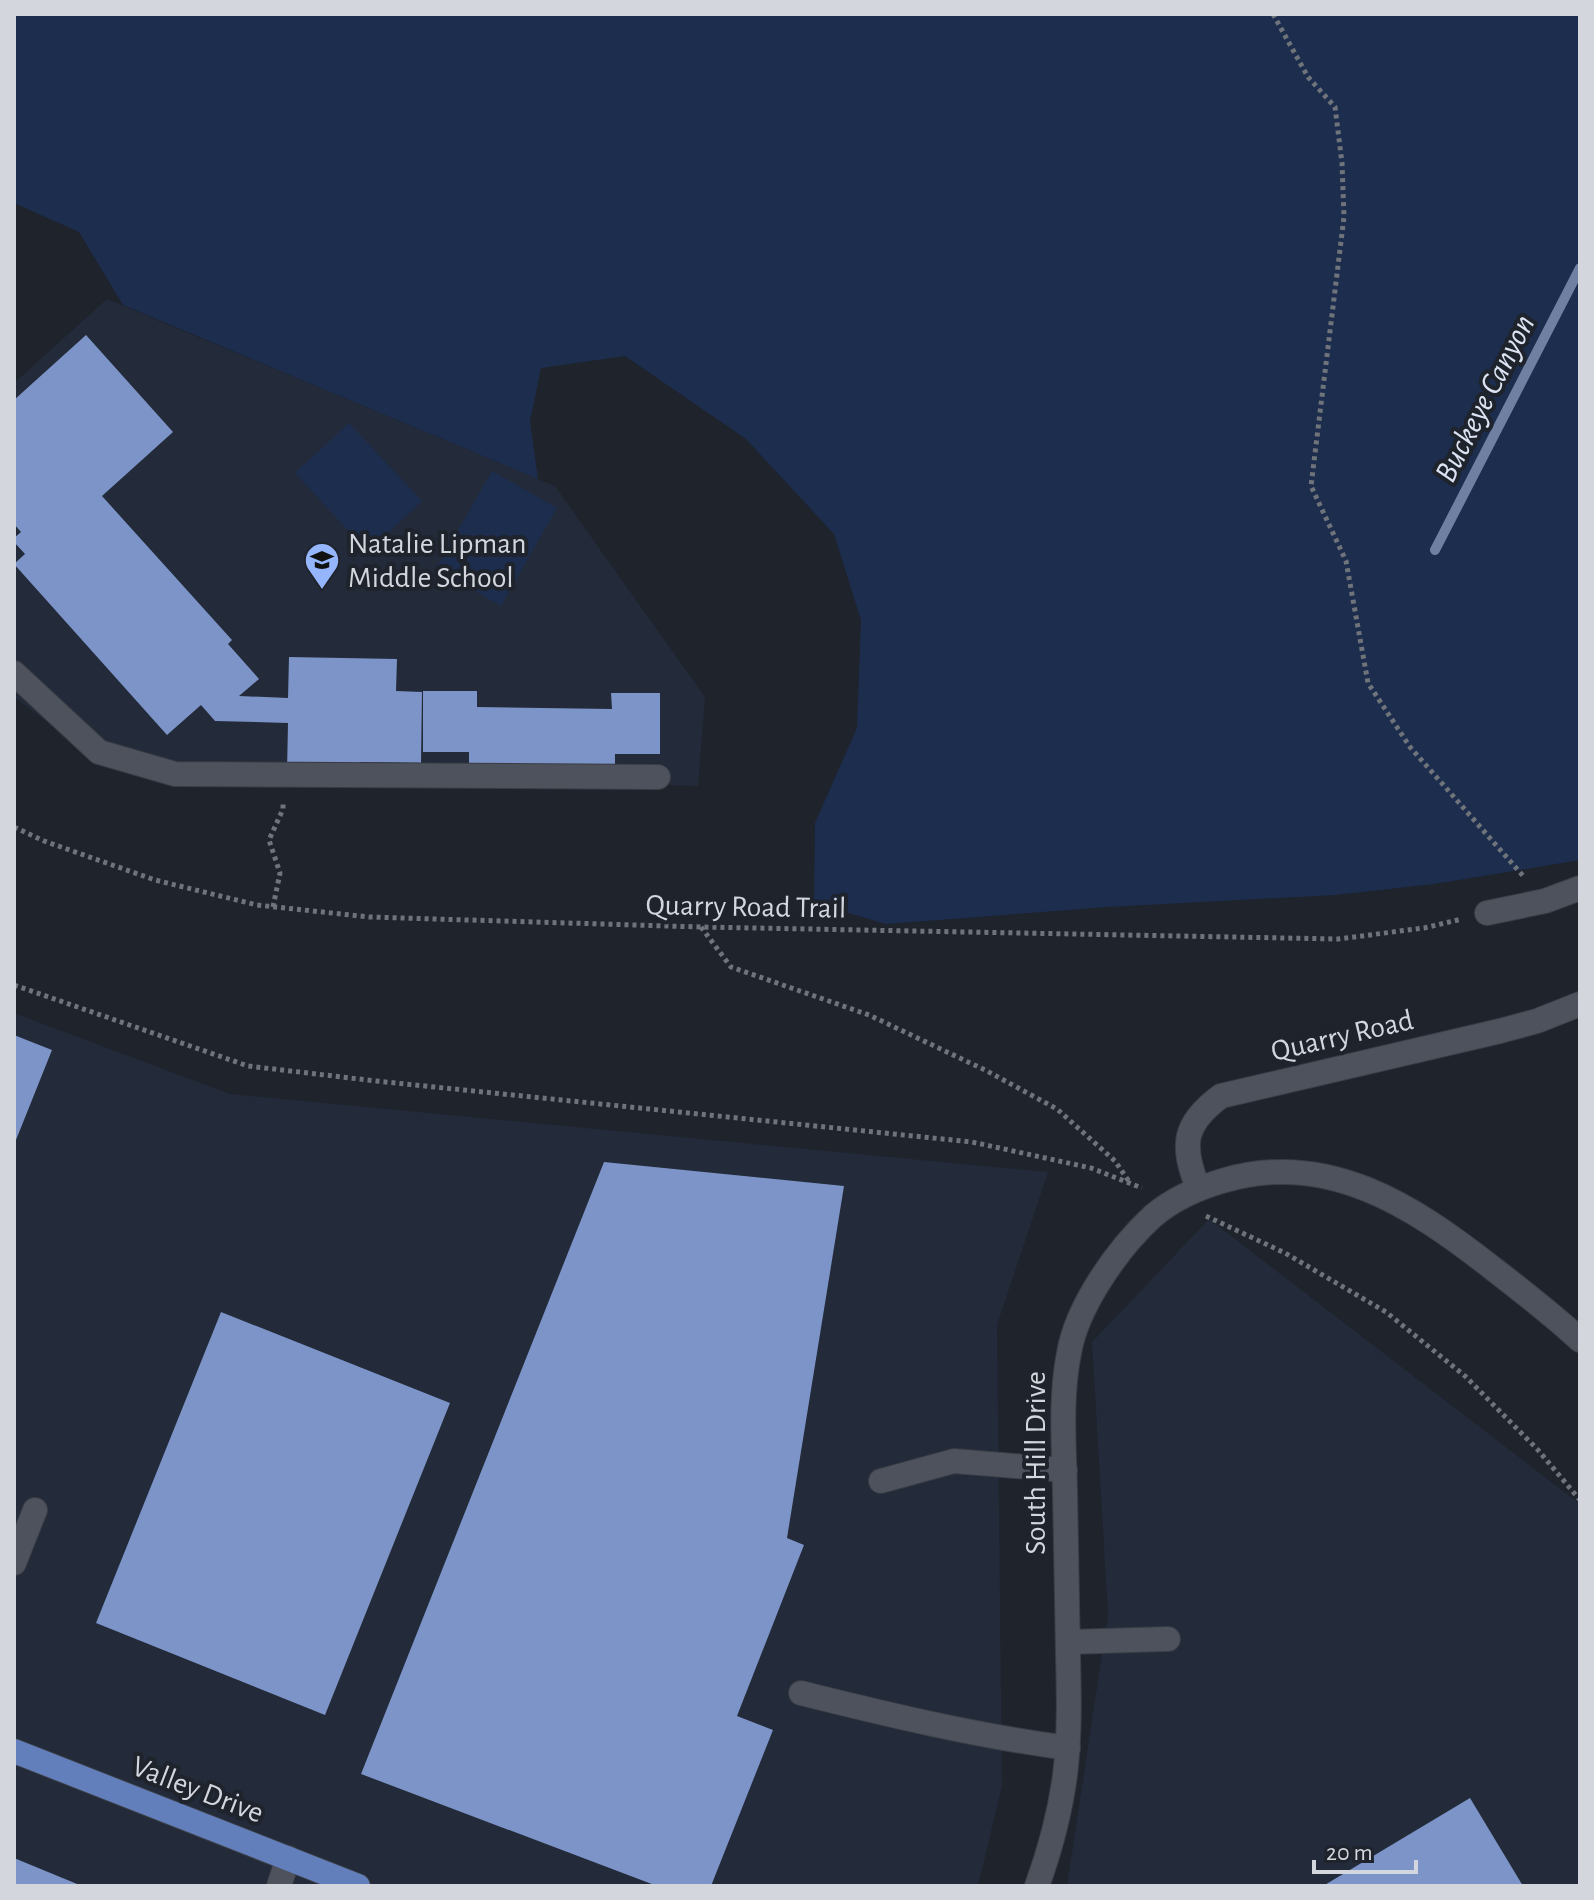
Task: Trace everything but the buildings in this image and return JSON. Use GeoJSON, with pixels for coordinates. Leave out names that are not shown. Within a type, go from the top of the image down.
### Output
{"type":"FeatureCollection","features":[{"type":"Feature","properties":{"kind":"main road","name":"Valley Drive"},"geometry":{"type":"LineString","coordinates":[[14,1751],[358,1886]]}},
{"type":"Feature","properties":{"kind":"street"},"geometry":{"type":"LineString","coordinates":[[14,673],[99,752],[175,774],[658,777]]}},
{"type":"Feature","properties":{"kind":"street"},"geometry":{"type":"LineString","coordinates":[[1487,913],[1545,901],[1580,888]]}},
{"type":"Feature","properties":{"kind":"street","name":"Quarry Road"},"geometry":{"type":"LineString","coordinates":[[1198,1188],[1187,1154],[1187,1136],[1194,1120],[1221,1096],[1500,1031],[1580,1004]]}},
{"type":"Feature","properties":{"kind":"street","name":"South Hill Drive"},"geometry":{"type":"LineString","coordinates":[[1037,1886],[1054,1833],[1068,1748],[1065,1383],[1069,1352],[1078,1319],[1122,1251],[1154,1216],[1198,1188],[1237,1176],[1277,1172],[1326,1176],[1370,1189],[1413,1210],[1550,1313],[1580,1340]]}},
{"type":"Feature","properties":{"kind":"street"},"geometry":{"type":"LineString","coordinates":[[881,1481],[954,1461],[1065,1470]]}},
{"type":"Feature","properties":{"kind":"street"},"geometry":{"type":"LineString","coordinates":[[14,1563],[35,1510]]}},
{"type":"Feature","properties":{"kind":"street"},"geometry":{"type":"LineString","coordinates":[[1068,1642],[1168,1639]]}},
{"type":"Feature","properties":{"kind":"street"},"geometry":{"type":"LineString","coordinates":[[801,1693],[924,1723],[1068,1748]]}},
{"type":"Feature","properties":{"kind":"street"},"geometry":{"type":"LineString","coordinates":[[279,1886],[288,1858]]}},
{"type":"Feature","properties":{"kind":"path"},"geometry":{"type":"LineString","coordinates":[[1273,14],[1308,77],[1335,107],[1339,135],[1344,217],[1311,486],[1346,561],[1368,683],[1410,747],[1545,901]]}},
{"type":"Feature","properties":{"kind":"path"},"geometry":{"type":"LineString","coordinates":[[273,907],[280,873],[269,840],[283,809],[280,775]]}},
{"type":"Feature","properties":{"kind":"path","name":"Quarry Road Trail"},"geometry":{"type":"LineString","coordinates":[[14,827],[44,841],[155,880],[273,907],[369,917],[701,927],[1338,939],[1424,928],[1487,913]]}},
{"type":"Feature","properties":{"kind":"path"},"geometry":{"type":"LineString","coordinates":[[701,927],[731,967],[869,1015],[985,1070],[1057,1109],[1115,1161],[1154,1216]]}},
{"type":"Feature","properties":{"kind":"path"},"geometry":{"type":"LineString","coordinates":[[14,985],[248,1066],[972,1142],[1091,1168],[1175,1202],[1285,1253],[1386,1312],[1465,1376],[1538,1450],[1580,1500]]}},
{"type":"Feature","properties":{"kind":"shaded area"},"geometry":{"type":"Polygon","coordinates":[[[14,14],[1580,14],[1580,860],[1434,884],[1335,895],[1108,907],[886,924],[814,903],[815,823],[857,728],[861,620],[834,534],[746,439],[625,356],[541,368],[530,421],[538,479],[123,305],[79,232],[14,203],[14,14]]]}},
{"type":"Feature","properties":{"kind":"shaded area","name":"Natalie Lipman Middle School"},"geometry":{"type":"Polygon","coordinates":[[[107,299],[555,486],[705,697],[698,786],[104,765],[14,697],[14,383],[107,299]]]}},
{"type":"Feature","properties":{"kind":"shaded area"},"geometry":{"type":"Polygon","coordinates":[[[349,423],[422,501],[368,552],[295,473],[349,423]]]}},
{"type":"Feature","properties":{"kind":"shaded area"},"geometry":{"type":"Polygon","coordinates":[[[492,471],[557,508],[501,606],[436,568],[492,471]]]}},
{"type":"Feature","properties":{"kind":"shaded area"},"geometry":{"type":"Polygon","coordinates":[[[14,1013],[230,1094],[1048,1172],[997,1325],[1002,1786],[978,1886],[14,1886],[14,1013]]]}},
{"type":"Feature","properties":{"kind":"shaded area"},"geometry":{"type":"Polygon","coordinates":[[[1209,1219],[1580,1504],[1580,1886],[1067,1886],[1108,1614],[1092,1342],[1209,1219]]]}},
{"type":"Feature","properties":{"kind":"waterway","name":"Buckeye Canyon"},"geometry":{"type":"LineString","coordinates":[[1435,550],[1580,268]]}},
{"type":"Feature","properties":{"kind":"place","name":"Natalie Lipman Middle School"},"geometry":{"type":"Point","coordinates":[322,591]}}]}
